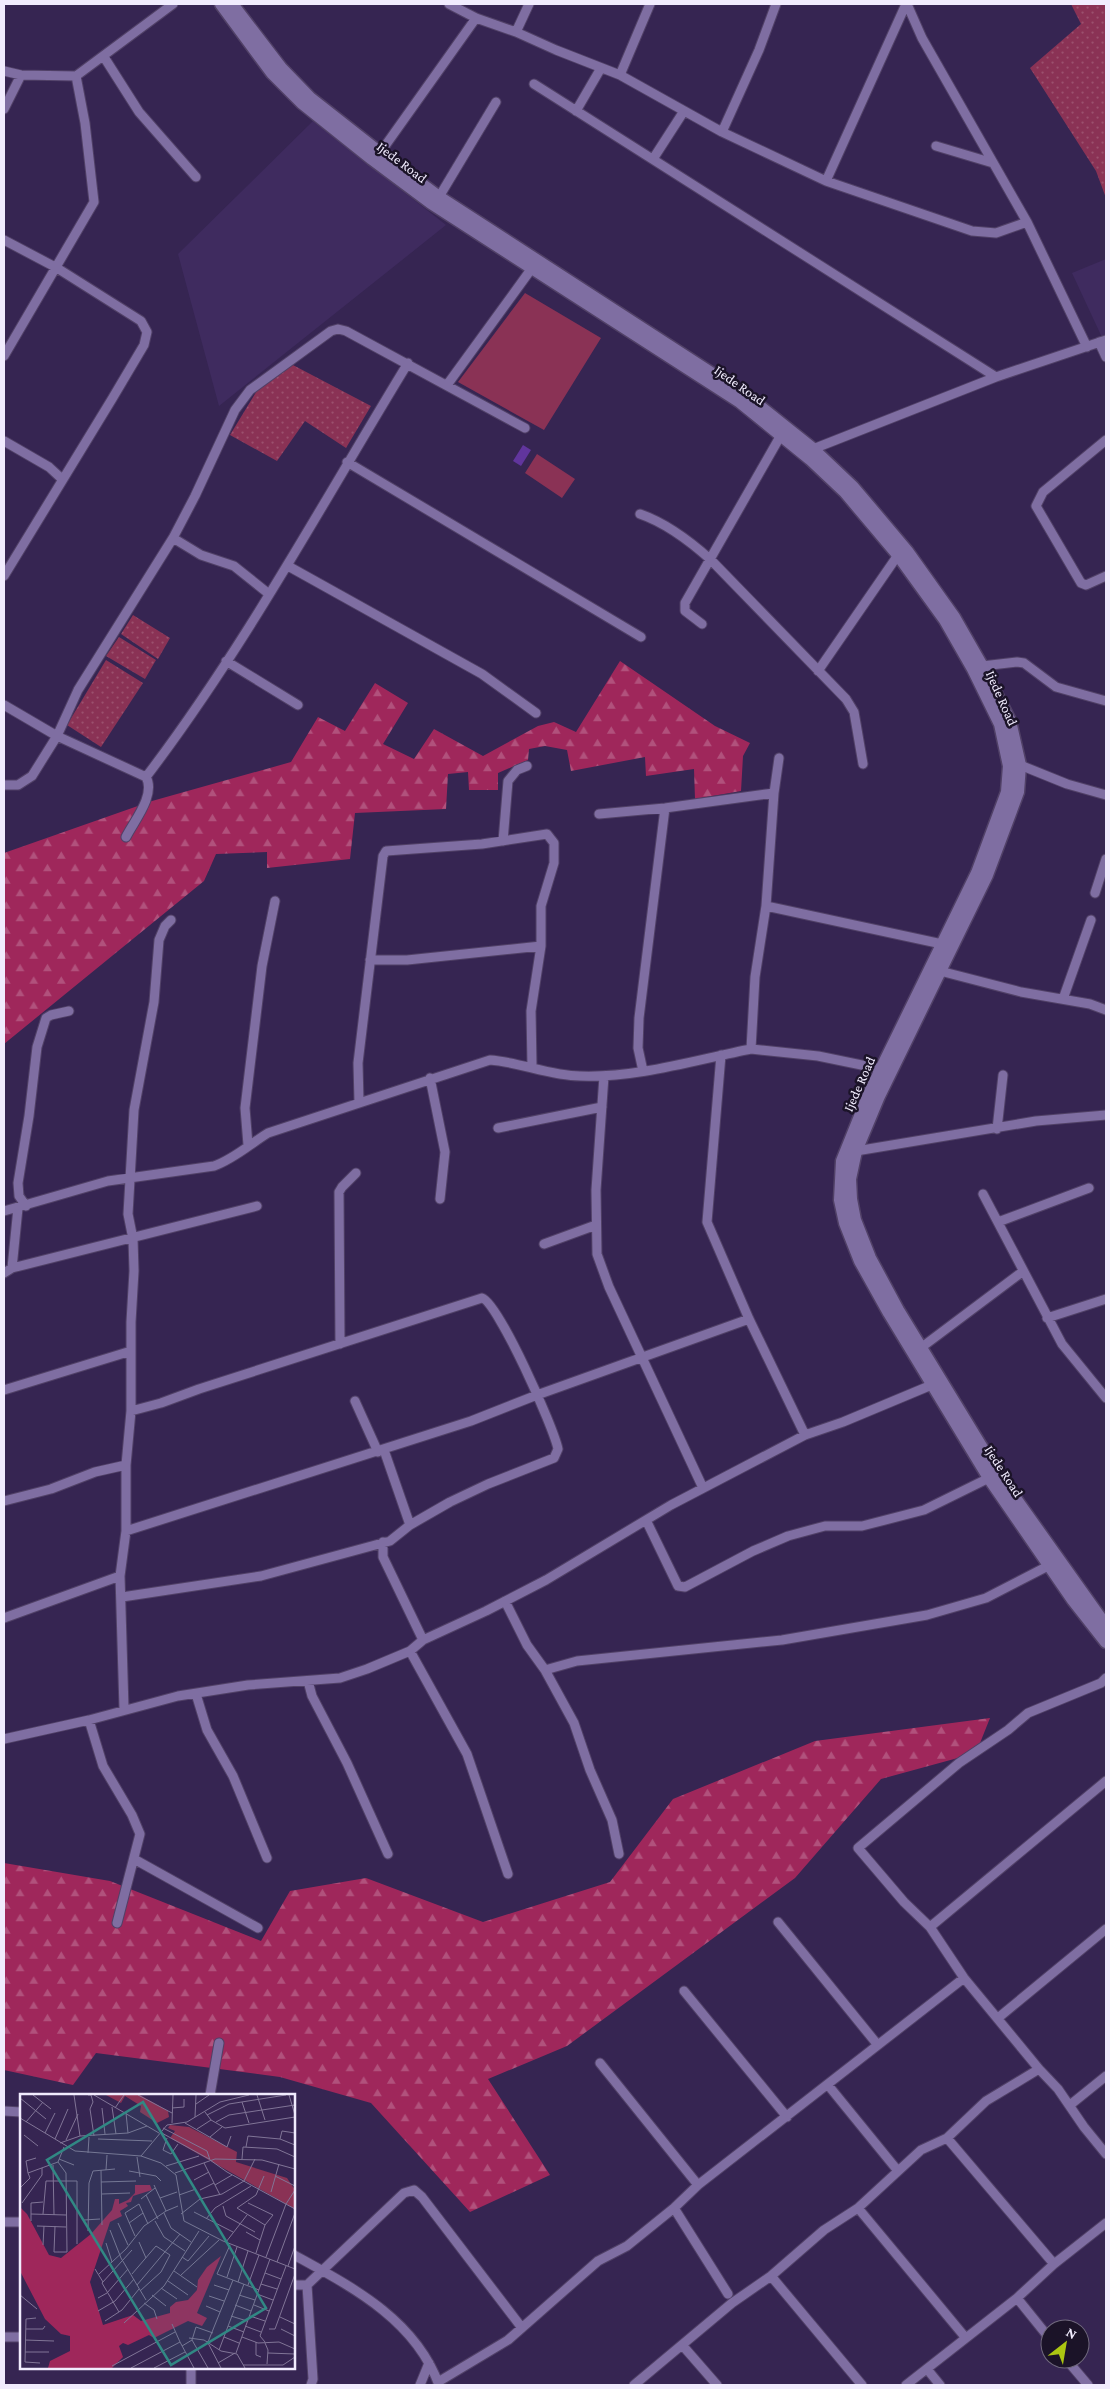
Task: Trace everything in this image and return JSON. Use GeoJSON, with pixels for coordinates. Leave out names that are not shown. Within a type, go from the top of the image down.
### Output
{"type":"FeatureCollection","features":[{"type":"Feature","properties":{"kind":"main road","name":"Ijede Road"},"geometry":{"type":"LineString","coordinates":[[221,4],[272,73],[302,103],[394,175],[748,397],[814,449],[853,487],[907,551],[954,616],[982,666],[1010,721],[1020,765],[1018,792],[987,874],[879,1096],[856,1151],[850,1179],[851,1199],[855,1220],[870,1258],[998,1474],[1104,1618]]}},
{"type":"Feature","properties":{"kind":"main road","name":"Ijede Road"},"geometry":{"type":"LineString","coordinates":[[232,4],[281,68],[310,98],[380,153],[532,268],[740,402],[781,435],[844,492],[898,555],[945,620],[973,669],[1000,724],[1009,766],[1007,792],[977,873],[881,1070],[842,1161],[840,1200],[845,1223],[860,1261],[889,1313],[934,1384],[989,1478],[1106,1642]]}},
{"type":"Feature","properties":{"kind":"street"},"geometry":{"type":"LineString","coordinates":[[4,71],[21,75],[76,76],[173,4]]}},
{"type":"Feature","properties":{"kind":"street"},"geometry":{"type":"LineString","coordinates":[[449,4],[476,18],[516,32],[620,75],[722,132],[826,182],[972,232],[996,233],[1027,222]]}},
{"type":"Feature","properties":{"kind":"street"},"geometry":{"type":"LineString","coordinates":[[516,32],[529,4]]}},
{"type":"Feature","properties":{"kind":"street"},"geometry":{"type":"LineString","coordinates":[[620,75],[650,4]]}},
{"type":"Feature","properties":{"kind":"street"},"geometry":{"type":"LineString","coordinates":[[722,132],[759,50],[776,4]]}},
{"type":"Feature","properties":{"kind":"street"},"geometry":{"type":"LineString","coordinates":[[826,182],[907,4]]}},
{"type":"Feature","properties":{"kind":"street"},"geometry":{"type":"LineString","coordinates":[[907,4],[922,38],[1027,222],[1088,347]]}},
{"type":"Feature","properties":{"kind":"street"},"geometry":{"type":"LineString","coordinates":[[380,153],[476,18]]}},
{"type":"Feature","properties":{"kind":"street"},"geometry":{"type":"LineString","coordinates":[[104,57],[139,112],[196,177]]}},
{"type":"Feature","properties":{"kind":"street"},"geometry":{"type":"LineString","coordinates":[[576,110],[601,68]]}},
{"type":"Feature","properties":{"kind":"street"},"geometry":{"type":"LineString","coordinates":[[4,109],[21,75]]}},
{"type":"Feature","properties":{"kind":"street"},"geometry":{"type":"LineString","coordinates":[[4,356],[94,202],[85,123],[76,76]]}},
{"type":"Feature","properties":{"kind":"street"},"geometry":{"type":"LineString","coordinates":[[534,84],[996,377]]}},
{"type":"Feature","properties":{"kind":"street"},"geometry":{"type":"LineString","coordinates":[[439,197],[496,102]]}},
{"type":"Feature","properties":{"kind":"street"},"geometry":{"type":"LineString","coordinates":[[653,159],[684,111]]}},
{"type":"Feature","properties":{"kind":"street"},"geometry":{"type":"LineString","coordinates":[[936,146],[993,163]]}},
{"type":"Feature","properties":{"kind":"street"},"geometry":{"type":"LineString","coordinates":[[4,240],[57,268],[141,321],[147,332],[144,345],[4,576]]}},
{"type":"Feature","properties":{"kind":"street"},"geometry":{"type":"LineString","coordinates":[[447,385],[532,268]]}},
{"type":"Feature","properties":{"kind":"street"},"geometry":{"type":"LineString","coordinates":[[4,785],[18,785],[32,776],[57,736],[78,690],[173,538],[199,488],[235,410],[250,390],[331,331],[338,329],[346,331],[525,428]]}},
{"type":"Feature","properties":{"kind":"street"},"geometry":{"type":"LineString","coordinates":[[814,449],[996,377],[1103,341],[1106,357]]}},
{"type":"Feature","properties":{"kind":"street"},"geometry":{"type":"LineString","coordinates":[[146,777],[191,716],[288,566],[347,462],[408,363]]}},
{"type":"Feature","properties":{"kind":"street"},"geometry":{"type":"LineString","coordinates":[[702,624],[685,611],[684,607],[781,435]]}},
{"type":"Feature","properties":{"kind":"street"},"geometry":{"type":"LineString","coordinates":[[1106,440],[1043,492],[1036,506],[1081,583],[1086,585],[1106,576]]}},
{"type":"Feature","properties":{"kind":"street"},"geometry":{"type":"LineString","coordinates":[[4,441],[49,467],[62,479]]}},
{"type":"Feature","properties":{"kind":"street"},"geometry":{"type":"LineString","coordinates":[[347,462],[641,637]]}},
{"type":"Feature","properties":{"kind":"street"},"geometry":{"type":"LineString","coordinates":[[640,514],[650,517],[695,546],[711,560],[846,699],[854,712],[863,764]]}},
{"type":"Feature","properties":{"kind":"street"},"geometry":{"type":"LineString","coordinates":[[173,538],[201,555],[234,566],[269,594]]}},
{"type":"Feature","properties":{"kind":"street"},"geometry":{"type":"LineString","coordinates":[[818,671],[898,555]]}},
{"type":"Feature","properties":{"kind":"street"},"geometry":{"type":"LineString","coordinates":[[288,566],[482,674],[536,713]]}},
{"type":"Feature","properties":{"kind":"street"},"geometry":{"type":"LineString","coordinates":[[226,661],[298,705]]}},
{"type":"Feature","properties":{"kind":"street"},"geometry":{"type":"LineString","coordinates":[[982,666],[1024,663],[1056,687],[1106,701]]}},
{"type":"Feature","properties":{"kind":"street"},"geometry":{"type":"LineString","coordinates":[[4,705],[57,736],[146,777],[149,782],[148,796],[126,837]]}},
{"type":"Feature","properties":{"kind":"street"},"geometry":{"type":"LineString","coordinates":[[751,1050],[755,978],[766,906],[774,793],[779,758]]}},
{"type":"Feature","properties":{"kind":"street"},"geometry":{"type":"LineString","coordinates":[[1020,765],[1067,784],[1106,796]]}},
{"type":"Feature","properties":{"kind":"street"},"geometry":{"type":"LineString","coordinates":[[504,841],[508,781],[518,770],[527,766]]}},
{"type":"Feature","properties":{"kind":"street"},"geometry":{"type":"LineString","coordinates":[[599,814],[665,808],[774,793]]}},
{"type":"Feature","properties":{"kind":"street"},"geometry":{"type":"LineString","coordinates":[[643,1071],[638,1048],[639,1018],[665,808]]}},
{"type":"Feature","properties":{"kind":"street"},"geometry":{"type":"LineString","coordinates":[[359,1102],[358,1063],[383,856],[386,851],[504,841],[547,834],[554,843],[554,863],[541,906],[541,946],[531,1011],[532,1066]]}},
{"type":"Feature","properties":{"kind":"street"},"geometry":{"type":"LineString","coordinates":[[1095,893],[1106,859]]}},
{"type":"Feature","properties":{"kind":"street"},"geometry":{"type":"LineString","coordinates":[[248,1145],[245,1108],[262,966],[275,901]]}},
{"type":"Feature","properties":{"kind":"street"},"geometry":{"type":"LineString","coordinates":[[766,906],[942,944]]}},
{"type":"Feature","properties":{"kind":"street"},"geometry":{"type":"LineString","coordinates":[[124,1709],[120,1576],[126,1531],[126,1465],[131,1411],[134,1271],[133,1239],[128,1214],[134,1110],[154,1002],[159,940],[165,926],[172,920]]}},
{"type":"Feature","properties":{"kind":"street"},"geometry":{"type":"LineString","coordinates":[[1063,999],[1091,920]]}},
{"type":"Feature","properties":{"kind":"street"},"geometry":{"type":"LineString","coordinates":[[370,960],[407,960],[541,946]]}},
{"type":"Feature","properties":{"kind":"street"},"geometry":{"type":"LineString","coordinates":[[940,971],[1021,992],[1063,999],[1106,1010]]}},
{"type":"Feature","properties":{"kind":"street"},"geometry":{"type":"LineString","coordinates":[[69,1011],[46,1018],[37,1047],[29,1116],[18,1183],[22,1207],[8,1270],[257,1206]]}},
{"type":"Feature","properties":{"kind":"street"},"geometry":{"type":"LineString","coordinates":[[4,1212],[89,1186],[214,1166],[230,1160],[248,1145],[268,1133],[430,1078],[490,1060],[532,1066],[578,1076],[604,1076],[643,1071],[751,1050],[818,1056],[881,1070]]}},
{"type":"Feature","properties":{"kind":"street"},"geometry":{"type":"LineString","coordinates":[[721,1055],[707,1222],[749,1319],[805,1435]]}},
{"type":"Feature","properties":{"kind":"street"},"geometry":{"type":"LineString","coordinates":[[997,1129],[1003,1075]]}},
{"type":"Feature","properties":{"kind":"street"},"geometry":{"type":"LineString","coordinates":[[604,1076],[596,1254],[600,1268],[704,1488]]}},
{"type":"Feature","properties":{"kind":"street"},"geometry":{"type":"LineString","coordinates":[[430,1078],[445,1152],[440,1199]]}},
{"type":"Feature","properties":{"kind":"street"},"geometry":{"type":"LineString","coordinates":[[498,1128],[602,1107]]}},
{"type":"Feature","properties":{"kind":"street"},"geometry":{"type":"LineString","coordinates":[[856,1151],[1062,1117],[1106,1115]]}},
{"type":"Feature","properties":{"kind":"street"},"geometry":{"type":"LineString","coordinates":[[340,1344],[340,1192],[342,1187],[356,1173]]}},
{"type":"Feature","properties":{"kind":"street"},"geometry":{"type":"LineString","coordinates":[[998,1222],[1089,1188]]}},
{"type":"Feature","properties":{"kind":"street"},"geometry":{"type":"LineString","coordinates":[[983,1194],[1022,1272],[1062,1344],[1106,1398]]}},
{"type":"Feature","properties":{"kind":"street"},"geometry":{"type":"LineString","coordinates":[[544,1244],[596,1225]]}},
{"type":"Feature","properties":{"kind":"street"},"geometry":{"type":"LineString","coordinates":[[922,1347],[1022,1272]]}},
{"type":"Feature","properties":{"kind":"street"},"geometry":{"type":"LineString","coordinates":[[122,1597],[261,1576],[390,1541],[410,1525],[488,1484],[554,1458],[557,1452],[557,1444],[516,1348],[490,1302],[486,1299],[131,1411]]}},
{"type":"Feature","properties":{"kind":"street"},"geometry":{"type":"LineString","coordinates":[[1047,1318],[1106,1299]]}},
{"type":"Feature","properties":{"kind":"street"},"geometry":{"type":"LineString","coordinates":[[126,1531],[471,1421],[537,1395],[749,1319]]}},
{"type":"Feature","properties":{"kind":"street"},"geometry":{"type":"LineString","coordinates":[[4,1390],[131,1351]]}},
{"type":"Feature","properties":{"kind":"street"},"geometry":{"type":"LineString","coordinates":[[4,1740],[178,1696],[248,1685],[308,1681],[353,1674],[410,1651],[423,1640],[546,1580],[646,1520],[805,1435],[843,1422],[934,1384]]}},
{"type":"Feature","properties":{"kind":"street"},"geometry":{"type":"LineString","coordinates":[[355,1401],[381,1451],[410,1525]]}},
{"type":"Feature","properties":{"kind":"street"},"geometry":{"type":"LineString","coordinates":[[4,1501],[51,1488],[95,1472],[126,1465]]}},
{"type":"Feature","properties":{"kind":"street"},"geometry":{"type":"LineString","coordinates":[[646,1520],[678,1586],[685,1586],[753,1551],[788,1536],[825,1526],[862,1526],[924,1510],[989,1478]]}},
{"type":"Feature","properties":{"kind":"street"},"geometry":{"type":"LineString","coordinates":[[383,1542],[383,1557],[423,1640]]}},
{"type":"Feature","properties":{"kind":"street"},"geometry":{"type":"LineString","coordinates":[[545,1670],[577,1661],[782,1640],[927,1615],[986,1598],[1050,1565]]}},
{"type":"Feature","properties":{"kind":"street"},"geometry":{"type":"LineString","coordinates":[[4,1618],[120,1576]]}},
{"type":"Feature","properties":{"kind":"street"},"geometry":{"type":"LineString","coordinates":[[505,1601],[527,1645],[545,1670],[574,1723],[590,1770],[612,1820],[619,1854]]}},
{"type":"Feature","properties":{"kind":"street"},"geometry":{"type":"LineString","coordinates":[[410,1651],[467,1754],[508,1874]]}},
{"type":"Feature","properties":{"kind":"street"},"geometry":{"type":"LineString","coordinates":[[1106,1678],[1101,1683],[1028,1713],[1008,1730],[959,1763],[858,1848],[904,1902],[930,1927],[964,1978],[1070,2105],[1084,2127],[1106,2154]]}},
{"type":"Feature","properties":{"kind":"street"},"geometry":{"type":"LineString","coordinates":[[308,1681],[312,1696],[347,1763],[388,1854]]}},
{"type":"Feature","properties":{"kind":"street"},"geometry":{"type":"LineString","coordinates":[[196,1694],[207,1730],[233,1776],[267,1858]]}},
{"type":"Feature","properties":{"kind":"street"},"geometry":{"type":"LineString","coordinates":[[89,1720],[103,1766],[138,1827],[140,1834],[117,1922]]}},
{"type":"Feature","properties":{"kind":"street"},"geometry":{"type":"LineString","coordinates":[[930,1927],[1106,1781]]}},
{"type":"Feature","properties":{"kind":"street"},"geometry":{"type":"LineString","coordinates":[[134,1859],[258,1928]]}},
{"type":"Feature","properties":{"kind":"street"},"geometry":{"type":"LineString","coordinates":[[778,1922],[877,2044]]}},
{"type":"Feature","properties":{"kind":"street"},"geometry":{"type":"LineString","coordinates":[[998,2018],[1106,1929]]}},
{"type":"Feature","properties":{"kind":"street"},"geometry":{"type":"LineString","coordinates":[[295,2256],[355,2289],[397,2322],[422,2349],[439,2384],[508,2340],[598,2261],[626,2246],[674,2208],[698,2185],[964,1978]]}},
{"type":"Feature","properties":{"kind":"street"},"geometry":{"type":"LineString","coordinates":[[684,1991],[787,2117]]}},
{"type":"Feature","properties":{"kind":"street"},"geometry":{"type":"LineString","coordinates":[[210,2094],[219,2044]]}},
{"type":"Feature","properties":{"kind":"street"},"geometry":{"type":"LineString","coordinates":[[600,2063],[698,2185]]}},
{"type":"Feature","properties":{"kind":"street"},"geometry":{"type":"LineString","coordinates":[[634,2385],[683,2346],[732,2303],[771,2276],[824,2230],[858,2208],[921,2150],[947,2138],[986,2100],[1039,2069]]}},
{"type":"Feature","properties":{"kind":"street"},"geometry":{"type":"LineString","coordinates":[[1070,2105],[1106,2076]]}},
{"type":"Feature","properties":{"kind":"street"},"geometry":{"type":"LineString","coordinates":[[828,2085],[898,2171]]}},
{"type":"Feature","properties":{"kind":"street"},"geometry":{"type":"LineString","coordinates":[[4,2111],[20,2112]]}},
{"type":"Feature","properties":{"kind":"street"},"geometry":{"type":"LineString","coordinates":[[947,2138],[1054,2264]]}},
{"type":"Feature","properties":{"kind":"street"},"geometry":{"type":"LineString","coordinates":[[295,2285],[307,2285],[404,2193],[414,2190],[422,2197],[522,2328]]}},
{"type":"Feature","properties":{"kind":"street"},"geometry":{"type":"LineString","coordinates":[[674,2208],[728,2294]]}},
{"type":"Feature","properties":{"kind":"street"},"geometry":{"type":"LineString","coordinates":[[858,2208],[966,2337]]}},
{"type":"Feature","properties":{"kind":"street"},"geometry":{"type":"LineString","coordinates":[[4,2222],[20,2222]]}},
{"type":"Feature","properties":{"kind":"street"},"geometry":{"type":"LineString","coordinates":[[906,2385],[1017,2298],[1054,2264],[1105,2227]]}},
{"type":"Feature","properties":{"kind":"street"},"geometry":{"type":"LineString","coordinates":[[771,2276],[862,2385]]}},
{"type":"Feature","properties":{"kind":"street"},"geometry":{"type":"LineString","coordinates":[[307,2285],[311,2318],[313,2379],[311,2385]]}},
{"type":"Feature","properties":{"kind":"street"},"geometry":{"type":"LineString","coordinates":[[1017,2298],[1040,2327]]}},
{"type":"Feature","properties":{"kind":"street"},"geometry":{"type":"LineString","coordinates":[[4,2337],[20,2337]]}},
{"type":"Feature","properties":{"kind":"street"},"geometry":{"type":"LineString","coordinates":[[683,2346],[717,2385]]}},
{"type":"Feature","properties":{"kind":"street"},"geometry":{"type":"LineString","coordinates":[[420,2385],[429,2363]]}},
{"type":"Feature","properties":{"kind":"street"},"geometry":{"type":"LineString","coordinates":[[191,2369],[191,2385]]}},
{"type":"Feature","properties":{"kind":"street"},"geometry":{"type":"LineString","coordinates":[[927,2369],[940,2385]]}},
{"type":"Feature","properties":{"kind":"street"},"geometry":{"type":"LineString","coordinates":[[1074,2369],[1088,2385]]}},
{"type":"Feature","properties":{"kind":"shaded area"},"geometry":{"type":"Polygon","coordinates":[[[1071,4],[1106,4],[1106,198],[1096,171],[1030,68],[1081,24],[1071,4]]]}},
{"type":"Feature","properties":{"kind":"shaded area"},"geometry":{"type":"Polygon","coordinates":[[[313,121],[446,225],[219,406],[178,254],[313,121]]]}},
{"type":"Feature","properties":{"kind":"shaded area"},"geometry":{"type":"Polygon","coordinates":[[[1106,259],[1106,346],[1072,273],[1106,259]]]}},
{"type":"Feature","properties":{"kind":"shaded area"},"geometry":{"type":"Polygon","coordinates":[[[525,293],[601,338],[544,430],[458,382],[525,293]]]}},
{"type":"Feature","properties":{"kind":"shaded area"},"geometry":{"type":"Polygon","coordinates":[[[291,364],[371,406],[346,448],[305,421],[277,461],[230,435],[258,389],[291,364]]]}},
{"type":"Feature","properties":{"kind":"shaded area"},"geometry":{"type":"Polygon","coordinates":[[[523,445],[531,450],[521,466],[513,461],[523,445]]]}},
{"type":"Feature","properties":{"kind":"shaded area"},"geometry":{"type":"Polygon","coordinates":[[[537,454],[575,479],[562,498],[525,473],[537,454]]]}},
{"type":"Feature","properties":{"kind":"shaded area"},"geometry":{"type":"Polygon","coordinates":[[[133,615],[170,638],[158,659],[121,634],[133,615]]]}},
{"type":"Feature","properties":{"kind":"shaded area"},"geometry":{"type":"Polygon","coordinates":[[[119,637],[156,660],[145,679],[106,656],[119,637]]]}},
{"type":"Feature","properties":{"kind":"shaded area"},"geometry":{"type":"Polygon","coordinates":[[[106,660],[143,683],[101,747],[67,725],[106,660]]]}},
{"type":"Feature","properties":{"kind":"green space"},"geometry":{"type":"Polygon","coordinates":[[[620,661],[715,726],[750,743],[743,756],[741,791],[695,799],[694,769],[646,776],[645,757],[571,771],[567,750],[545,746],[529,749],[528,760],[498,773],[498,790],[469,790],[468,772],[448,774],[446,809],[355,813],[350,859],[267,868],[267,852],[216,854],[204,881],[4,1044],[4,853],[152,801],[291,762],[318,717],[345,731],[375,683],[408,703],[383,744],[414,759],[434,729],[483,756],[538,726],[554,722],[576,732],[620,661]]]}},
{"type":"Feature","properties":{"kind":"green space"},"geometry":{"type":"Polygon","coordinates":[[[990,1718],[976,1753],[881,1779],[795,1878],[567,2046],[488,2079],[550,2175],[470,2212],[371,2103],[280,2077],[96,2053],[73,2085],[4,2070],[4,1863],[110,1881],[261,1941],[290,1891],[366,1878],[483,1922],[610,1882],[673,1799],[815,1741],[990,1718]]]}}]}
